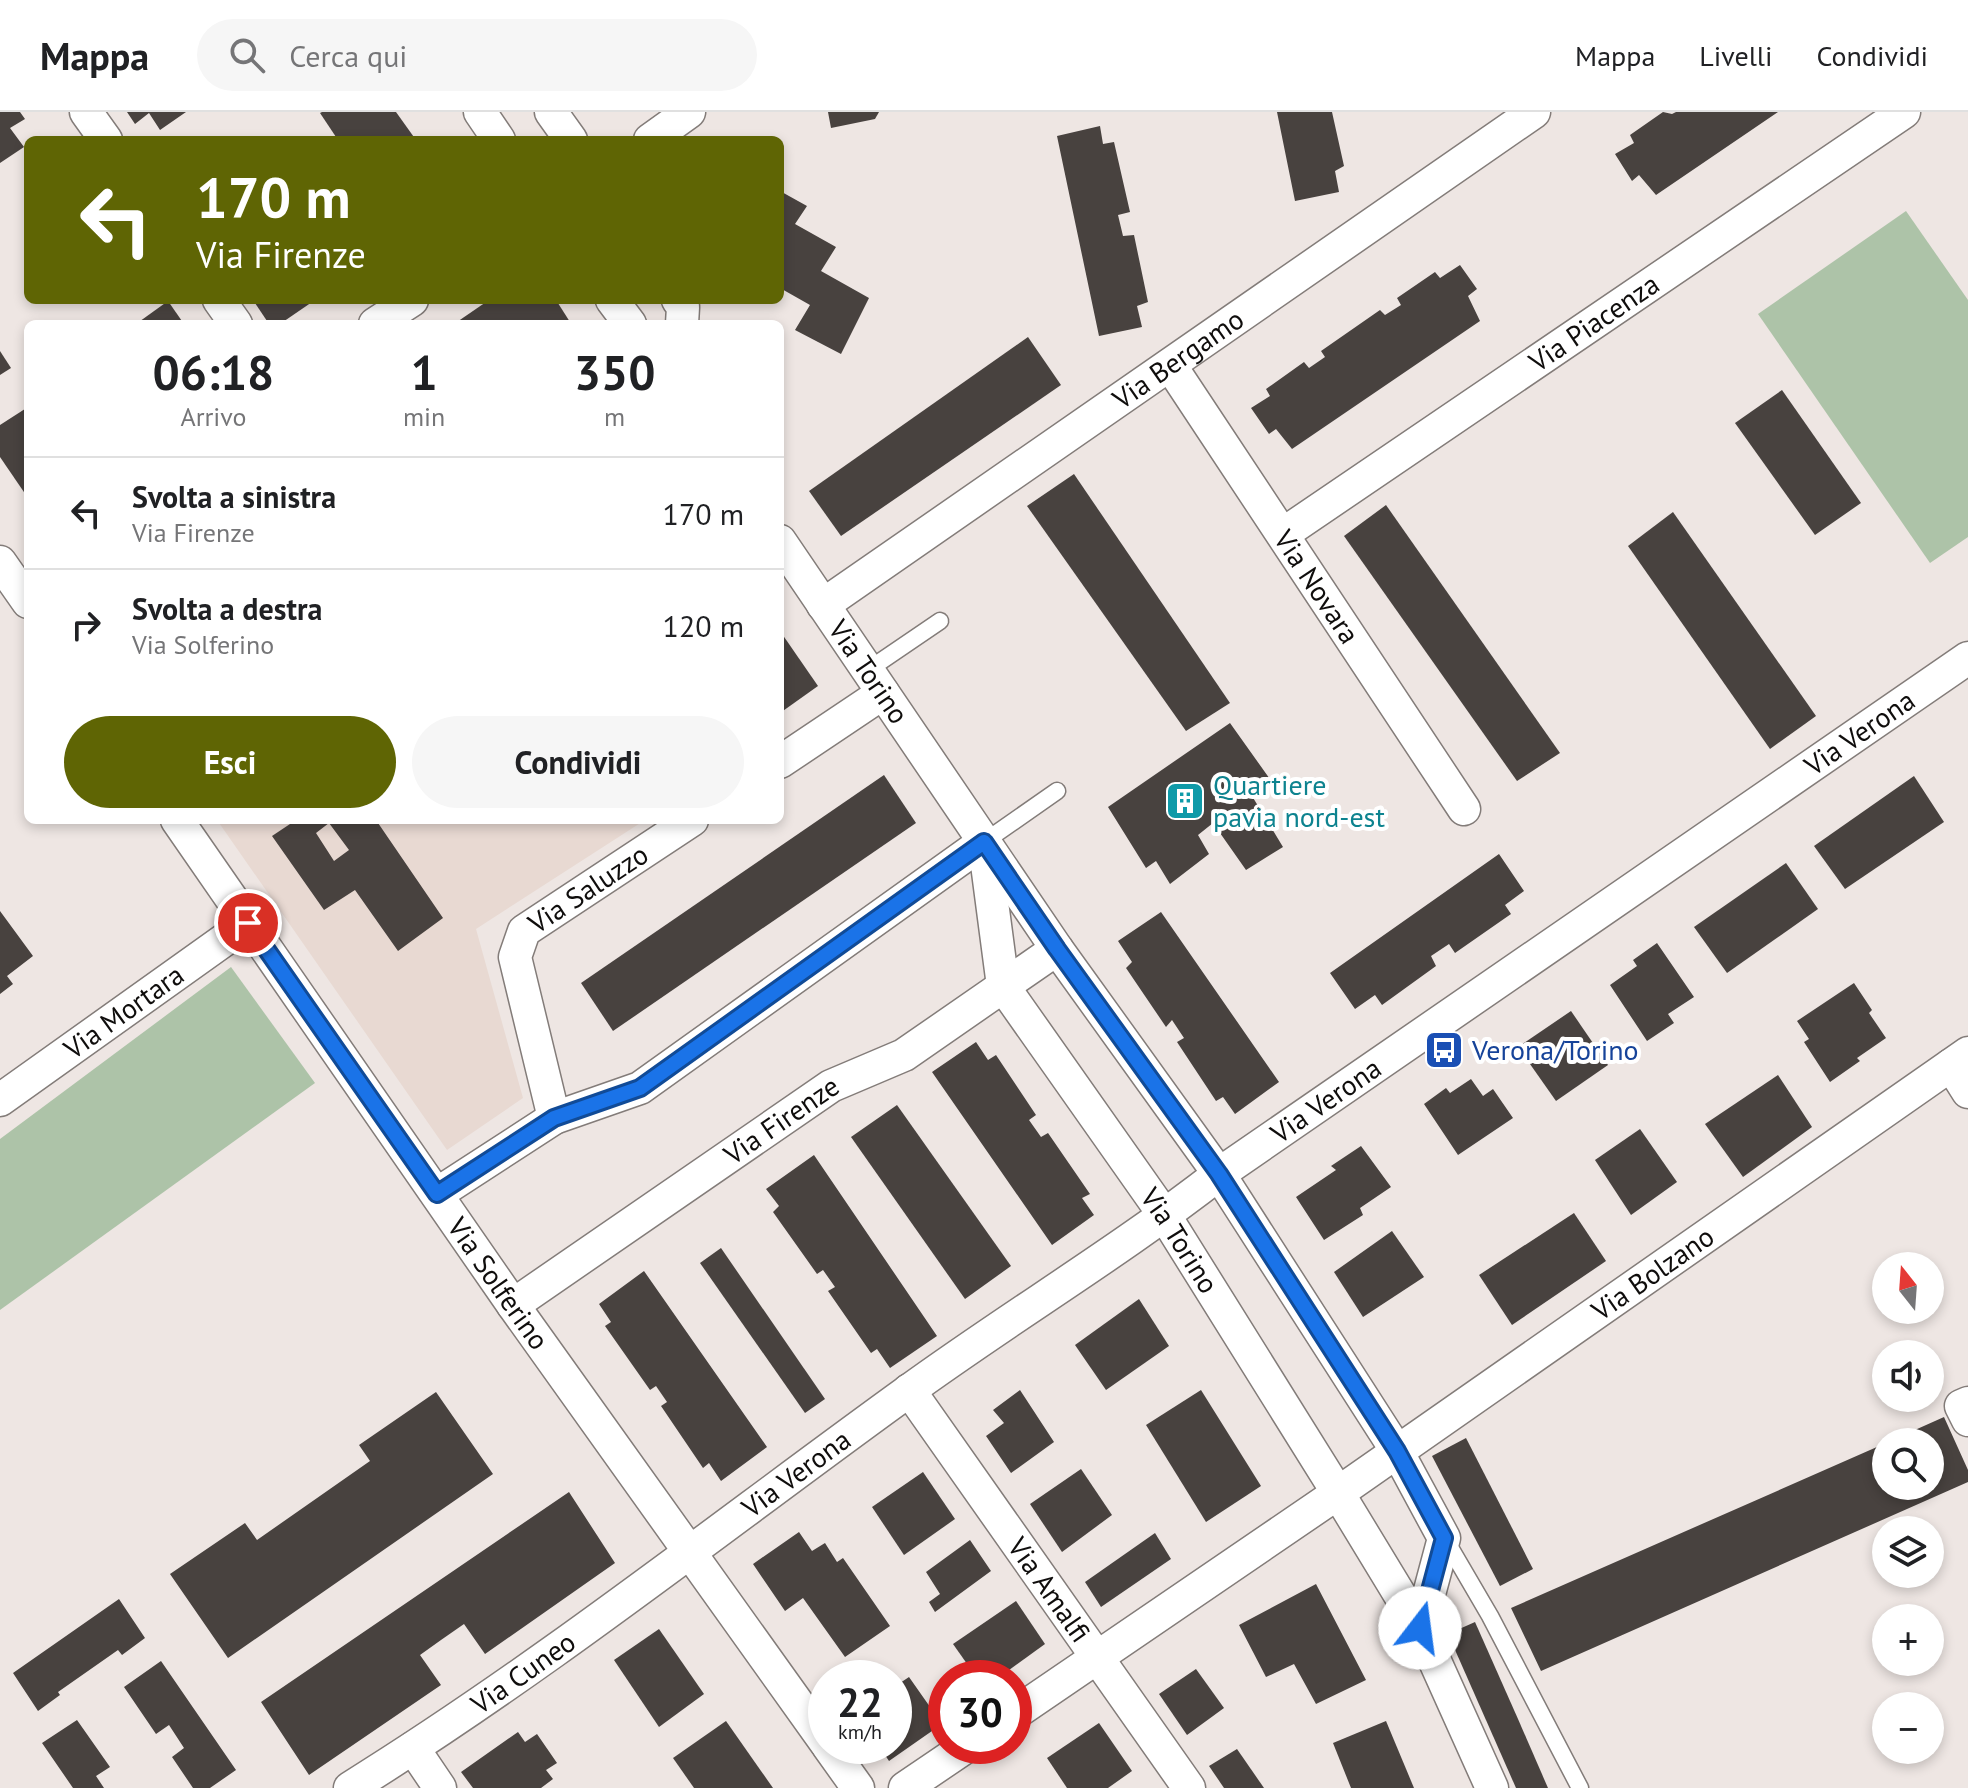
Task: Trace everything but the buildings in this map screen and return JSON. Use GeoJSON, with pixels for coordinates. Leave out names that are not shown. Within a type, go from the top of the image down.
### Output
{"type":"FeatureCollection","features":[{"type":"Feature","properties":{"kind":"street"},"geometry":{"type":"LineString","coordinates":[[86,112],[103,136]]}},
{"type":"Feature","properties":{"kind":"street"},"geometry":{"type":"LineString","coordinates":[[480,112],[496,136]]}},
{"type":"Feature","properties":{"kind":"street"},"geometry":{"type":"LineString","coordinates":[[551,112],[568,136]]}},
{"type":"Feature","properties":{"kind":"street"},"geometry":{"type":"LineString","coordinates":[[656,136],[689,112]]}},
{"type":"Feature","properties":{"kind":"street","name":"Via Bergamo"},"geometry":{"type":"LineString","coordinates":[[823,605],[1534,112]]}},
{"type":"Feature","properties":{"kind":"street","name":"Via Piacenza"},"geometry":{"type":"LineString","coordinates":[[1283,534],[1904,112]]}},
{"type":"Feature","properties":{"kind":"street"},"geometry":{"type":"LineString","coordinates":[[381,320],[406,304]]}},
{"type":"Feature","properties":{"kind":"street","name":"Via Novara"},"geometry":{"type":"LineString","coordinates":[[1170,365],[1464,809]]}},
{"type":"Feature","properties":{"kind":"street","name":"Via Torino"},"geometry":{"type":"LineString","coordinates":[[784,547],[1057,949],[1219,1174],[1397,1451],[1444,1538]]}},
{"type":"Feature","properties":{"kind":"street"},"geometry":{"type":"LineString","coordinates":[[9,570],[24,595]]}},
{"type":"Feature","properties":{"kind":"street","name":"Via Verona"},"geometry":{"type":"LineString","coordinates":[[691,1552],[909,1390],[1165,1216],[1219,1174],[1968,658]]}},
{"type":"Feature","properties":{"kind":"street"},"geometry":{"type":"LineString","coordinates":[[784,759],[876,682]]}},
{"type":"Feature","properties":{"kind":"street","name":"Via Solferino"},"geometry":{"type":"LineString","coordinates":[[180,824],[513,1305],[808,1717]]}},
{"type":"Feature","properties":{"kind":"street","name":"Via Saluzzo"},"geometry":{"type":"LineString","coordinates":[[554,1118],[515,957],[524,931],[686,824]]}},
{"type":"Feature","properties":{"kind":"street"},"geometry":{"type":"LineString","coordinates":[[437,1194],[554,1118],[640,1088],[984,842]]}},
{"type":"Feature","properties":{"kind":"street","name":"Via Torino"},"geometry":{"type":"LineString","coordinates":[[984,842],[1003,986],[1165,1216],[1338,1493],[1420,1628],[1492,1788]]}},
{"type":"Feature","properties":{"kind":"street","name":"Via Mortara"},"geometry":{"type":"LineString","coordinates":[[0,1100],[248,923]]}},
{"type":"Feature","properties":{"kind":"street","name":"Via Firenze"},"geometry":{"type":"LineString","coordinates":[[513,1305],[831,1086],[904,1055],[1057,949]]}},
{"type":"Feature","properties":{"kind":"street"},"geometry":{"type":"LineString","coordinates":[[1959,1059],[1968,1092]]}},
{"type":"Feature","properties":{"kind":"street","name":"Via Bolzano"},"geometry":{"type":"LineString","coordinates":[[1032,1702],[1338,1493],[1959,1059]]}},
{"type":"Feature","properties":{"kind":"street","name":"Via Amalfi"},"geometry":{"type":"LineString","coordinates":[[909,1390],[1189,1788]]}},
{"type":"Feature","properties":{"kind":"street"},"geometry":{"type":"LineString","coordinates":[[1968,1403],[1961,1406],[1968,1420]]}},
{"type":"Feature","properties":{"kind":"street"},"geometry":{"type":"LineString","coordinates":[[1420,1628],[1444,1538]]}},
{"type":"Feature","properties":{"kind":"street","name":"Via Cuneo"},"geometry":{"type":"LineString","coordinates":[[350,1788],[413,1748],[691,1552]]}},
{"type":"Feature","properties":{"kind":"street"},"geometry":{"type":"LineString","coordinates":[[413,1748],[440,1788]]}},
{"type":"Feature","properties":{"kind":"street","name":"Via Solferino"},"geometry":{"type":"LineString","coordinates":[[841,1764],[858,1788]]}},
{"type":"Feature","properties":{"kind":"street"},"geometry":{"type":"LineString","coordinates":[[905,1788],[940,1764]]}},
{"type":"Feature","properties":{"kind":"lane"},"geometry":{"type":"LineString","coordinates":[[876,682],[940,621]]}},
{"type":"Feature","properties":{"kind":"lane"},"geometry":{"type":"LineString","coordinates":[[984,842],[1057,791]]}},
{"type":"Feature","properties":{"kind":"lane"},"geometry":{"type":"LineString","coordinates":[[1444,1538],[1490,1616],[1580,1788]]}},
{"type":"Feature","properties":{"kind":"shaded area"},"geometry":{"type":"Polygon","coordinates":[[[220,824],[639,824],[476,929],[523,1098],[447,1150],[220,824]]]}},
{"type":"Feature","properties":{"kind":"green space"},"geometry":{"type":"Polygon","coordinates":[[[1906,211],[1968,300],[1968,537],[1930,563],[1758,314],[1906,211]]]}},
{"type":"Feature","properties":{"kind":"green space"},"geometry":{"type":"Polygon","coordinates":[[[231,967],[315,1083],[0,1310],[0,1139],[231,967]]]}},
{"type":"Feature","properties":{"kind":"place","name":"Quartiere pavia nord-est"},"geometry":{"type":"Point","coordinates":[1185,801]}},
{"type":"Feature","properties":{"kind":"place","name":"Verona/Torino"},"geometry":{"type":"Point","coordinates":[1444,1050]}},
{"type":"Feature","properties":{"kind":"route"},"geometry":{"type":"LineString","coordinates":[[248,923],[437,1194],[554,1118],[640,1088],[984,842],[1219,1174],[1397,1451],[1444,1538],[1420,1628]]}}]}
